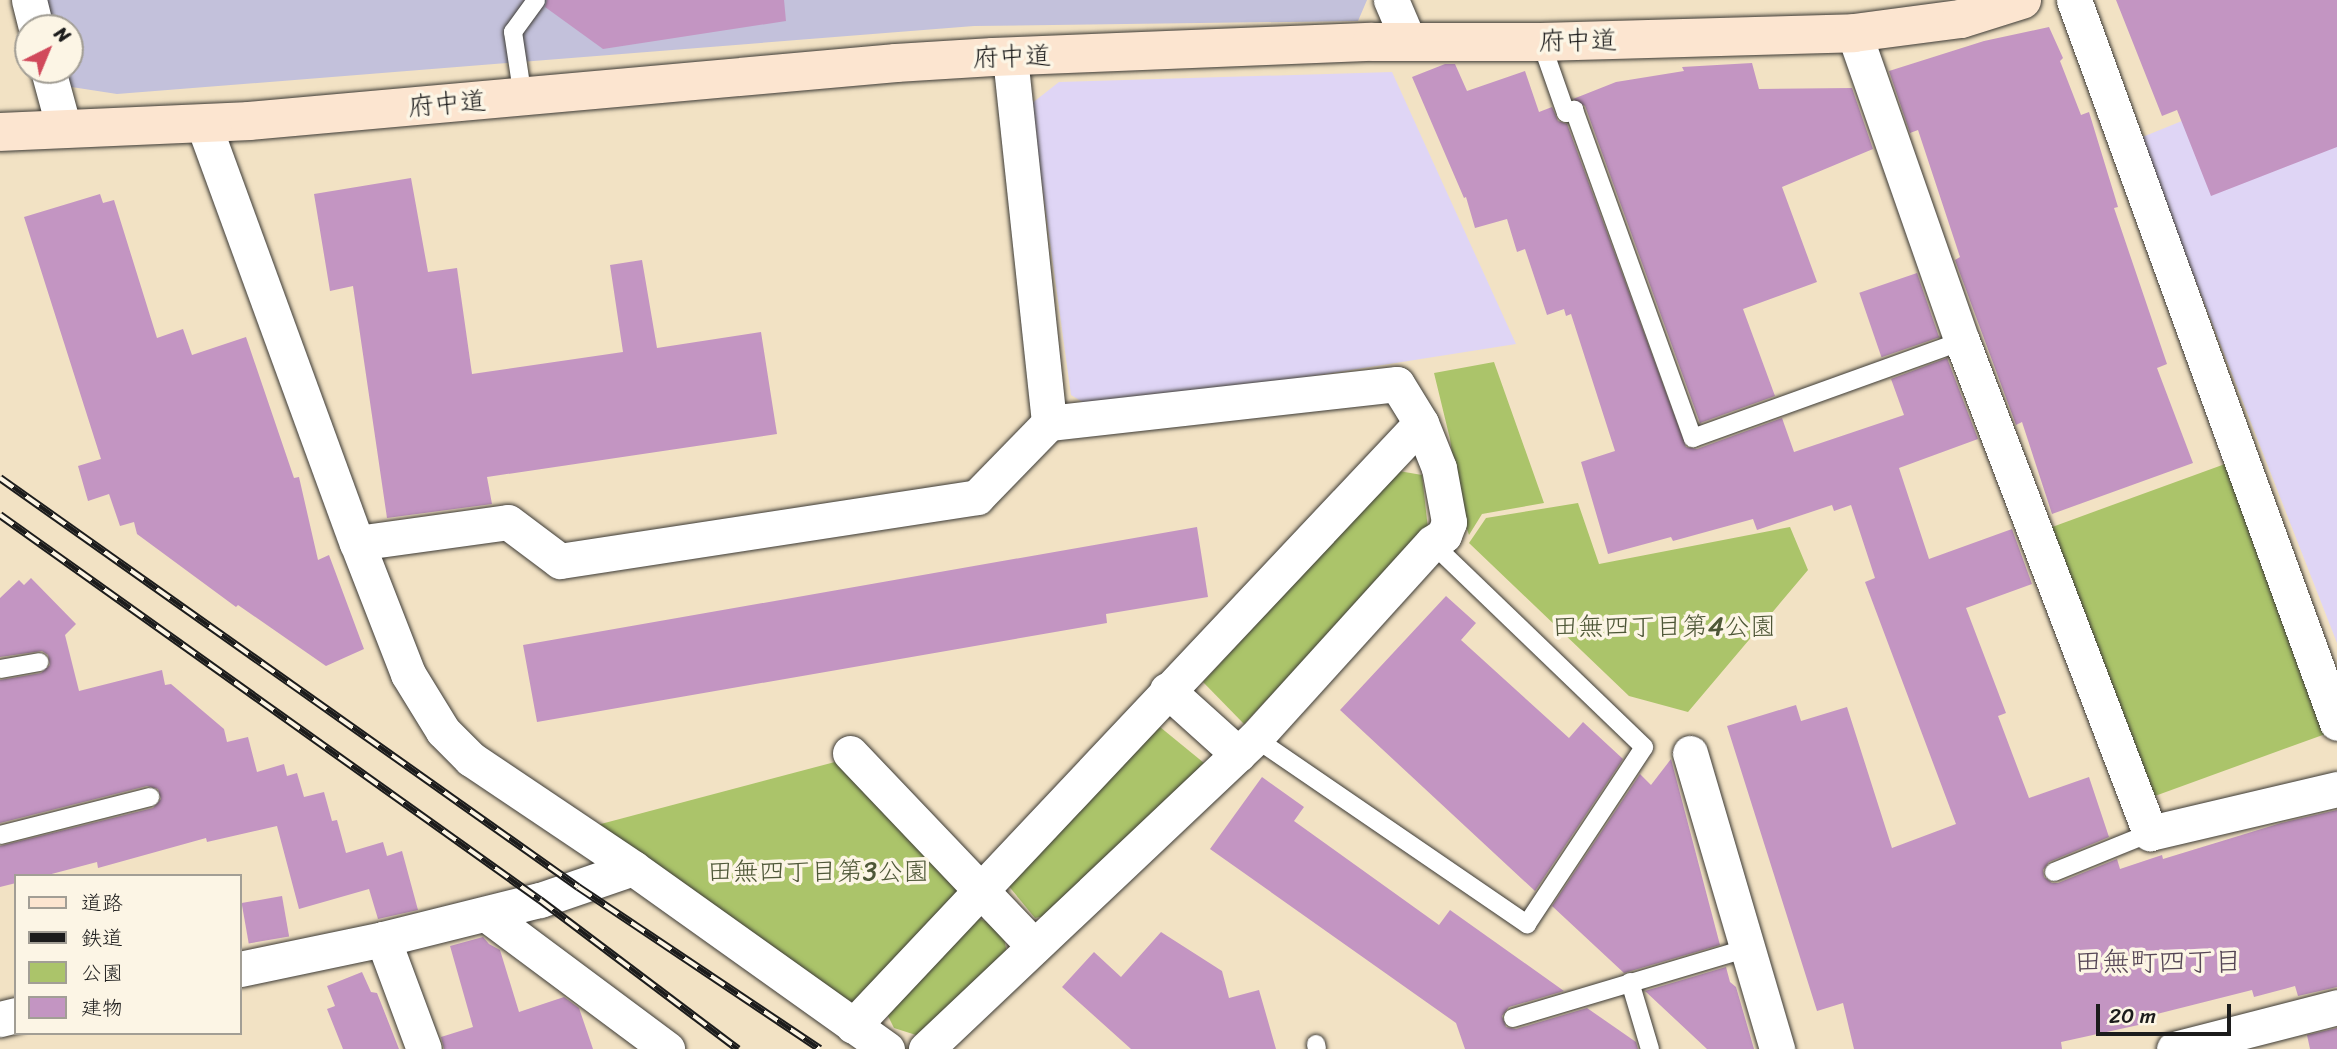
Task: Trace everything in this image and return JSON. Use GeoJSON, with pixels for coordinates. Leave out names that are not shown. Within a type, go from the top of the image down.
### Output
{"type":"FeatureCollection","features":[{"type":"Feature","properties":{"kind":"street"},"geometry":{"type":"LineString","coordinates":[[1391,0],[1409,42]]}},
{"type":"Feature","properties":{"kind":"street","name":"府中道"},"geometry":{"type":"LineString","coordinates":[[0,132],[203,123],[523,98],[896,63],[1409,42],[1541,42],[1854,33],[1961,19],[2022,0]]}},
{"type":"Feature","properties":{"kind":"street"},"geometry":{"type":"LineString","coordinates":[[2074,0],[2337,723]]}},
{"type":"Feature","properties":{"kind":"street"},"geometry":{"type":"LineString","coordinates":[[1854,33],[1962,341],[2150,834],[2337,789]]}},
{"type":"Feature","properties":{"kind":"street"},"geometry":{"type":"LineString","coordinates":[[1010,57],[1049,423]]}},
{"type":"Feature","properties":{"kind":"street"},"geometry":{"type":"LineString","coordinates":[[52,84],[64,129]]}},
{"type":"Feature","properties":{"kind":"street"},"geometry":{"type":"LineString","coordinates":[[203,123],[356,542],[408,674],[443,731],[471,759],[633,868],[887,1049]]}},
{"type":"Feature","properties":{"kind":"street"},"geometry":{"type":"LineString","coordinates":[[356,542],[508,522],[560,561],[977,497],[1049,423],[1397,384],[1422,423],[1439,468],[1449,522],[1444,535],[1432,544],[1247,746],[1033,945],[926,1049]]}},
{"type":"Feature","properties":{"kind":"street"},"geometry":{"type":"LineString","coordinates":[[853,1026],[1167,690],[1422,423]]}},
{"type":"Feature","properties":{"kind":"street"},"geometry":{"type":"LineString","coordinates":[[1167,690],[1247,746]]}},
{"type":"Feature","properties":{"kind":"street"},"geometry":{"type":"LineString","coordinates":[[850,753],[1033,945]]}},
{"type":"Feature","properties":{"kind":"street"},"geometry":{"type":"LineString","coordinates":[[1690,753],[1777,1049]]}},
{"type":"Feature","properties":{"kind":"street"},"geometry":{"type":"LineString","coordinates":[[242,969],[486,914],[540,900],[633,868]]}},
{"type":"Feature","properties":{"kind":"street"},"geometry":{"type":"LineString","coordinates":[[486,914],[667,1049]]}},
{"type":"Feature","properties":{"kind":"street"},"geometry":{"type":"LineString","coordinates":[[383,939],[424,1049]]}},
{"type":"Feature","properties":{"kind":"street"},"geometry":{"type":"LineString","coordinates":[[2174,1049],[2337,1007]]}},
{"type":"Feature","properties":{"kind":"lane"},"geometry":{"type":"LineString","coordinates":[[523,98],[513,32],[536,0]]}},
{"type":"Feature","properties":{"kind":"lane"},"geometry":{"type":"LineString","coordinates":[[1541,42],[1566,113],[1574,110],[1693,438],[1962,341]]}},
{"type":"Feature","properties":{"kind":"lane"},"geometry":{"type":"LineString","coordinates":[[1247,746],[1527,924],[1644,747],[1432,544]]}},
{"type":"Feature","properties":{"kind":"lane"},"geometry":{"type":"LineString","coordinates":[[0,669],[39,662]]}},
{"type":"Feature","properties":{"kind":"lane"},"geometry":{"type":"LineString","coordinates":[[0,835],[150,797]]}},
{"type":"Feature","properties":{"kind":"lane"},"geometry":{"type":"LineString","coordinates":[[2054,872],[2150,834]]}},
{"type":"Feature","properties":{"kind":"lane"},"geometry":{"type":"LineString","coordinates":[[1513,1018],[1748,948]]}},
{"type":"Feature","properties":{"kind":"lane"},"geometry":{"type":"LineString","coordinates":[[1630,982],[1650,1049]]}},
{"type":"Feature","properties":{"kind":"shaded area"},"geometry":{"type":"Polygon","coordinates":[[[43,0],[1367,0],[1358,21],[974,26],[117,94],[65,86],[84,84],[84,14],[46,14],[43,0]]]}},
{"type":"Feature","properties":{"kind":"shaded area"},"geometry":{"type":"Polygon","coordinates":[[[2337,58],[2337,643],[2140,138],[2337,58]]]}},
{"type":"Feature","properties":{"kind":"shaded area"},"geometry":{"type":"Polygon","coordinates":[[[1392,72],[1516,344],[1096,410],[1071,395],[1031,104],[1059,82],[1392,72]]]}},
{"type":"Feature","properties":{"kind":"green space"},"geometry":{"type":"Polygon","coordinates":[[[1494,362],[1544,503],[1482,514],[1469,535],[1460,508],[1450,439],[1434,373],[1494,362]]]}},
{"type":"Feature","properties":{"kind":"green space"},"geometry":{"type":"Polygon","coordinates":[[[2236,460],[2335,731],[2149,798],[2051,527],[2236,460]]]}},
{"type":"Feature","properties":{"kind":"green space"},"geometry":{"type":"Polygon","coordinates":[[[1399,471],[1422,475],[1428,529],[1244,724],[1203,682],[1399,471]]]}},
{"type":"Feature","properties":{"kind":"green space","name":"田無四丁目第4公園"},"geometry":{"type":"Polygon","coordinates":[[[1578,503],[1599,564],[1790,527],[1808,570],[1688,712],[1629,696],[1469,543],[1486,518],[1578,503]]]}},
{"type":"Feature","properties":{"kind":"green space"},"geometry":{"type":"Polygon","coordinates":[[[1160,727],[1204,763],[1054,914],[1035,918],[1007,884],[1160,727]]]}},
{"type":"Feature","properties":{"kind":"green space","name":"田無四丁目第3公園"},"geometry":{"type":"Polygon","coordinates":[[[850,758],[968,884],[844,1014],[582,829],[850,758]]]}},
{"type":"Feature","properties":{"kind":"green space"},"geometry":{"type":"Polygon","coordinates":[[[977,918],[1002,927],[1007,954],[916,1035],[894,1028],[885,1010],[977,918]]]}},
{"type":"Feature","properties":{"kind":"building"},"geometry":{"type":"Polygon","coordinates":[[[547,0],[784,0],[786,21],[603,49],[545,7],[547,0]]]}},
{"type":"Feature","properties":{"kind":"building"},"geometry":{"type":"Polygon","coordinates":[[[2116,0],[2337,0],[2337,147],[2211,196],[2177,110],[2162,116],[2116,0]]]}},
{"type":"Feature","properties":{"kind":"building"},"geometry":{"type":"Polygon","coordinates":[[[2049,27],[2063,58],[2060,61],[2081,115],[2089,112],[2118,207],[2114,208],[2167,364],[2157,368],[2193,463],[2052,514],[2022,422],[2016,425],[1955,260],[1960,257],[1918,130],[1910,133],[1889,71],[1984,41],[2049,27]]]}},
{"type":"Feature","properties":{"kind":"building"},"geometry":{"type":"Polygon","coordinates":[[[1752,63],[1759,89],[1852,88],[1873,149],[1782,187],[1817,282],[1743,309],[1775,396],[1700,423],[1585,106],[1573,99],[1616,82],[1684,71],[1682,67],[1752,63]]]}},
{"type":"Feature","properties":{"kind":"building"},"geometry":{"type":"Polygon","coordinates":[[[1445,64],[1455,64],[1467,91],[1525,71],[1539,112],[1552,107],[1558,121],[1567,124],[1686,447],[1697,449],[1782,418],[1794,452],[1904,415],[1891,379],[1947,358],[1978,439],[1899,468],[1929,559],[2012,529],[2032,584],[1966,608],[2006,713],[1998,716],[2029,798],[2089,777],[2109,837],[2049,862],[2043,870],[2044,877],[2052,883],[2058,883],[2117,859],[2120,869],[2162,855],[2163,859],[2281,823],[2337,810],[2337,987],[2298,996],[2295,986],[2254,997],[2252,990],[2141,1018],[2143,1024],[2061,1042],[2062,1049],[1854,1049],[1843,1003],[1817,1011],[1727,726],[1796,705],[1801,721],[1847,707],[1892,848],[1956,824],[1865,582],[1875,578],[1851,505],[1834,511],[1832,505],[1757,530],[1753,519],[1673,541],[1671,537],[1608,554],[1581,462],[1615,451],[1571,314],[1566,316],[1564,309],[1547,315],[1525,249],[1517,252],[1507,219],[1475,228],[1466,197],[1464,198],[1412,77],[1445,64]]]}},
{"type":"Feature","properties":{"kind":"building"},"geometry":{"type":"Polygon","coordinates":[[[411,178],[428,272],[457,268],[472,374],[623,352],[610,265],[642,260],[657,348],[761,332],[777,434],[487,477],[492,504],[387,518],[353,286],[330,291],[314,194],[411,178]]]}},
{"type":"Feature","properties":{"kind":"building"},"geometry":{"type":"Polygon","coordinates":[[[100,194],[103,203],[114,200],[157,338],[183,329],[192,355],[246,337],[294,478],[299,477],[318,560],[329,555],[364,649],[326,666],[238,605],[236,607],[137,534],[134,522],[120,526],[109,494],[88,501],[78,466],[101,459],[24,217],[100,194]]]}},
{"type":"Feature","properties":{"kind":"building"},"geometry":{"type":"Polygon","coordinates":[[[1917,273],[1939,337],[1881,357],[1859,293],[1917,273]]]}},
{"type":"Feature","properties":{"kind":"building"},"geometry":{"type":"Polygon","coordinates":[[[1197,527],[1208,597],[1106,614],[1107,623],[537,722],[523,645],[1197,527]]]}},
{"type":"Feature","properties":{"kind":"building"},"geometry":{"type":"Polygon","coordinates":[[[31,578],[76,624],[65,635],[79,691],[162,670],[165,685],[171,684],[224,729],[227,742],[248,737],[257,772],[284,764],[287,776],[297,773],[304,797],[324,792],[332,821],[337,820],[346,853],[383,842],[387,856],[402,851],[418,910],[378,919],[369,889],[299,909],[277,826],[207,842],[206,838],[98,868],[97,862],[52,874],[14,874],[14,884],[0,887],[0,846],[153,808],[161,799],[158,789],[147,786],[0,823],[0,680],[41,673],[50,665],[48,655],[42,651],[0,657],[0,598],[19,580],[24,585],[31,578]]]}},
{"type":"Feature","properties":{"kind":"building"},"geometry":{"type":"Polygon","coordinates":[[[1446,596],[1476,623],[1461,640],[1569,738],[1583,722],[1623,759],[1535,891],[1340,710],[1446,596]]]}},
{"type":"Feature","properties":{"kind":"building"},"geometry":{"type":"Polygon","coordinates":[[[1671,759],[1720,945],[1624,973],[1552,906],[1640,774],[1651,785],[1671,759]]]}},
{"type":"Feature","properties":{"kind":"building"},"geometry":{"type":"Polygon","coordinates":[[[1262,777],[1304,807],[1294,821],[1439,925],[1450,910],[1564,991],[1509,1007],[1502,1016],[1506,1027],[1516,1029],[1587,1008],[1636,1042],[1638,1049],[1465,1049],[1456,1023],[1210,849],[1262,777]]]}},
{"type":"Feature","properties":{"kind":"building"},"geometry":{"type":"Polygon","coordinates":[[[282,896],[289,936],[249,943],[242,903],[282,896]]]}},
{"type":"Feature","properties":{"kind":"building"},"geometry":{"type":"Polygon","coordinates":[[[1161,932],[1222,971],[1229,998],[1259,990],[1276,1049],[1131,1049],[1062,987],[1094,952],[1121,977],[1161,932]]]}},
{"type":"Feature","properties":{"kind":"building"},"geometry":{"type":"Polygon","coordinates":[[[483,937],[500,950],[519,1012],[564,997],[579,1008],[593,1049],[444,1049],[441,1037],[473,1027],[450,946],[483,937]]]}},
{"type":"Feature","properties":{"kind":"building"},"geometry":{"type":"Polygon","coordinates":[[[1726,967],[1730,982],[1736,987],[1754,1049],[1707,1049],[1645,991],[1726,967]]]}},
{"type":"Feature","properties":{"kind":"building"},"geometry":{"type":"Polygon","coordinates":[[[362,972],[371,992],[377,993],[399,1049],[343,1049],[327,1009],[335,1006],[327,986],[362,972]]]}},
{"type":"Feature","properties":{"kind":"building"},"geometry":{"type":"Polygon","coordinates":[[[2337,1028],[2337,1049],[2310,1049],[2307,1035],[2337,1028]]]}},
{"type":"Feature","properties":{"kind":"railway"},"geometry":{"type":"LineString","coordinates":[[0,478],[578,887],[820,1049]]}},
{"type":"Feature","properties":{"kind":"railway"},"geometry":{"type":"LineString","coordinates":[[0,515],[540,900],[738,1049]]}},
{"type":"Feature","properties":{"kind":"district","name":"田無町四丁目"},"geometry":{"type":"Point","coordinates":[2158,962]}}]}
